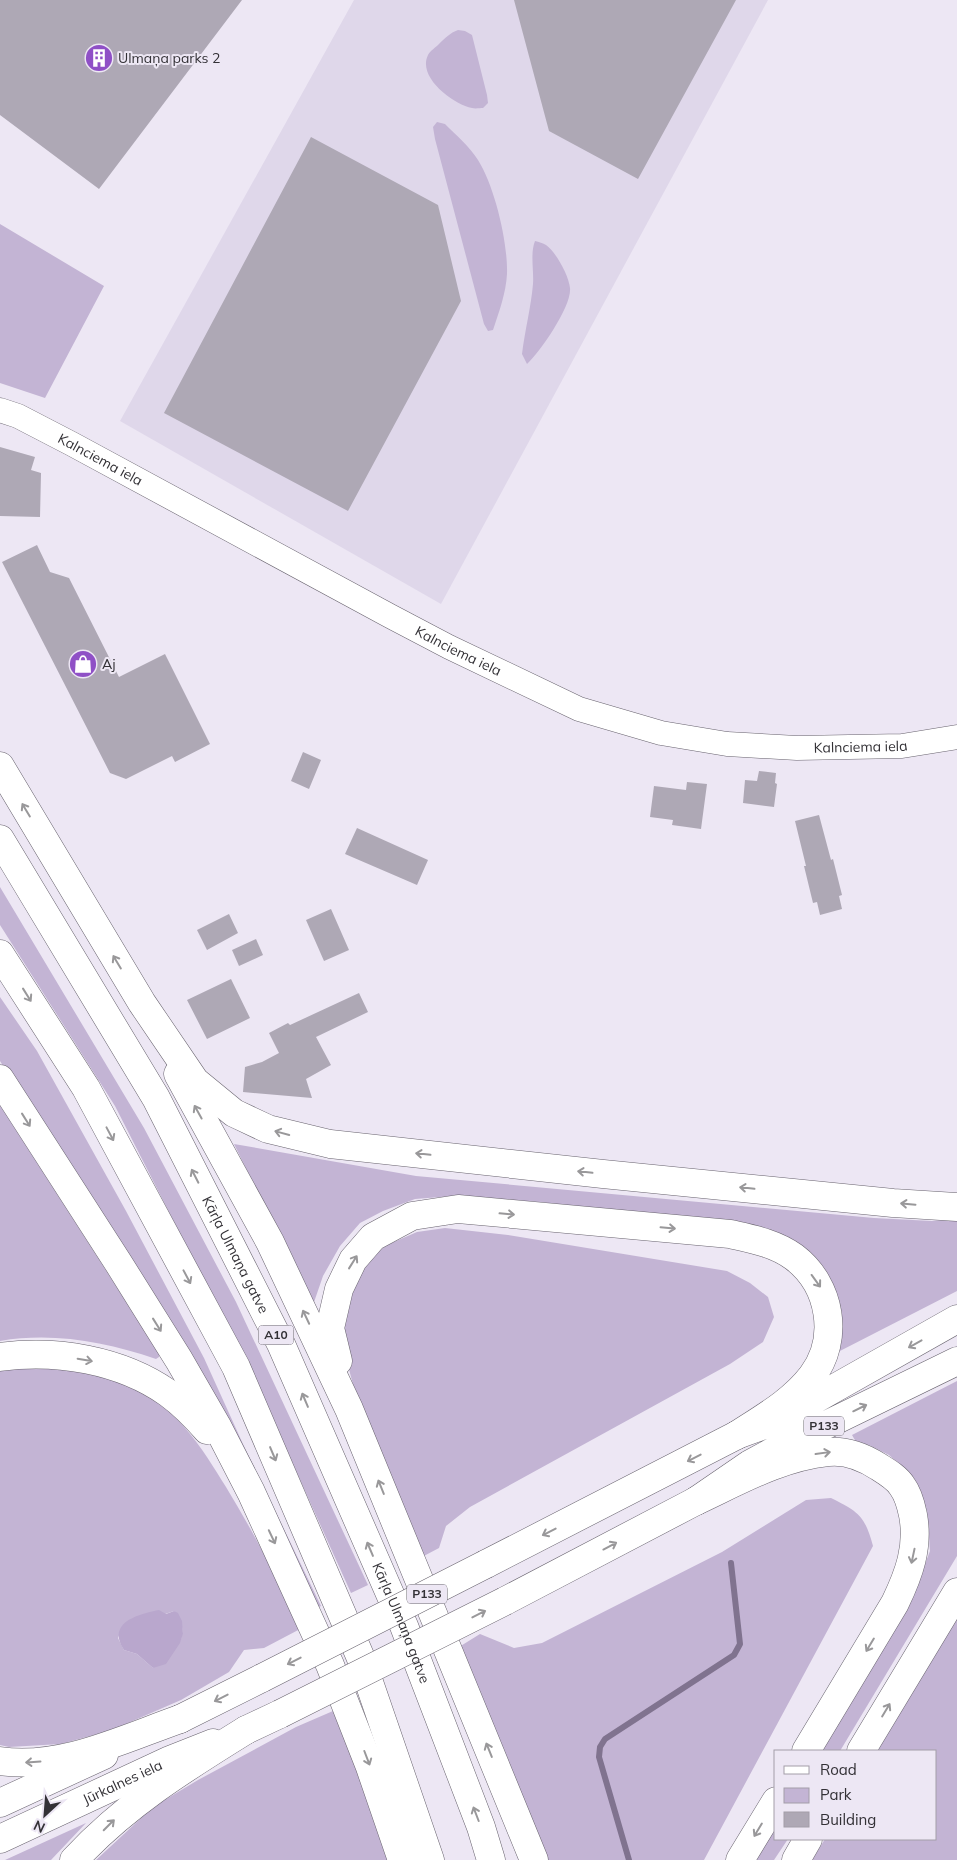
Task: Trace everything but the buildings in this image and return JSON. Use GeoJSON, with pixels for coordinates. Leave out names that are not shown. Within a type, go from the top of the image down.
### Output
{"type":"FeatureCollection","features":[{"type":"Feature","properties":{"kind":"main road"},"geometry":{"type":"LineString","coordinates":[[0,766],[142,1003],[195,1081],[234,1113],[268,1129],[330,1144],[593,1173],[893,1203],[957,1207]]}},
{"type":"Feature","properties":{"kind":"main road","name":"Kārļa Ulmaņa gatve"},"geometry":{"type":"LineString","coordinates":[[0,839],[156,1098],[281,1344],[404,1626],[481,1827],[491,1860]]}},
{"type":"Feature","properties":{"kind":"main road"},"geometry":{"type":"LineString","coordinates":[[0,954],[86,1088],[236,1367],[360,1656],[430,1860]]}},
{"type":"Feature","properties":{"kind":"main road"},"geometry":{"type":"LineString","coordinates":[[142,1003],[189,1097],[270,1242],[349,1409],[534,1860]]}},
{"type":"Feature","properties":{"kind":"main road"},"geometry":{"type":"LineString","coordinates":[[0,1079],[179,1360],[217,1426],[251,1492],[330,1664],[370,1767],[402,1860]]}},
{"type":"Feature","properties":{"kind":"main road"},"geometry":{"type":"LineString","coordinates":[[349,1409],[330,1328],[339,1289],[353,1260],[373,1237],[412,1216],[458,1209],[730,1234],[772,1246],[794,1257],[809,1271],[821,1288],[828,1312],[828,1326],[821,1359],[813,1375],[800,1390],[737,1435]]}},
{"type":"Feature","properties":{"kind":"main road","name":"P133"},"geometry":{"type":"LineString","coordinates":[[180,1719],[737,1435],[772,1422],[796,1410],[957,1320]]}},
{"type":"Feature","properties":{"kind":"main road"},"geometry":{"type":"LineString","coordinates":[[0,1357],[37,1354],[61,1356],[116,1368],[152,1383],[182,1404],[196,1417],[209,1432],[251,1492]]}},
{"type":"Feature","properties":{"kind":"main road","name":"P133"},"geometry":{"type":"LineString","coordinates":[[246,1730],[505,1601],[696,1501],[750,1464],[787,1444],[957,1361]]}},
{"type":"Feature","properties":{"kind":"main road"},"geometry":{"type":"LineString","coordinates":[[696,1501],[780,1462],[831,1452],[855,1455],[871,1462],[888,1473],[902,1486],[910,1504],[915,1544],[904,1585],[807,1750]]}},
{"type":"Feature","properties":{"kind":"main road"},"geometry":{"type":"LineString","coordinates":[[862,1750],[957,1592]]}},
{"type":"Feature","properties":{"kind":"main road"},"geometry":{"type":"LineString","coordinates":[[0,1761],[28,1762],[73,1755],[180,1719]]}},
{"type":"Feature","properties":{"kind":"main road"},"geometry":{"type":"LineString","coordinates":[[0,1803],[180,1719]]}},
{"type":"Feature","properties":{"kind":"main road"},"geometry":{"type":"LineString","coordinates":[[74,1860],[116,1819],[172,1776],[246,1730]]}},
{"type":"Feature","properties":{"kind":"main road","name":"Jūrkalnes iela"},"geometry":{"type":"LineString","coordinates":[[0,1839],[170,1760],[246,1730]]}},
{"type":"Feature","properties":{"kind":"main road"},"geometry":{"type":"LineString","coordinates":[[740,1860],[774,1804]]}},
{"type":"Feature","properties":{"kind":"main road"},"geometry":{"type":"LineString","coordinates":[[796,1860],[807,1840]]}},
{"type":"Feature","properties":{"kind":"street","name":"Kalnciema iela"},"geometry":{"type":"LineString","coordinates":[[0,410],[18,416],[72,444],[449,647],[579,709],[661,733],[727,744],[797,748],[902,746],[957,737]]}},
{"type":"Feature","properties":{"kind":"shaded area"},"geometry":{"type":"Polygon","coordinates":[[[354,0],[768,0],[441,604],[120,421],[354,0]]]}},
{"type":"Feature","properties":{"kind":"shaded area"},"geometry":{"type":"Polygon","coordinates":[[[159,1610],[166,1614],[174,1611],[178,1613],[182,1621],[183,1634],[180,1643],[166,1664],[153,1668],[137,1654],[124,1650],[119,1639],[119,1632],[122,1626],[132,1618],[159,1610]]]}},
{"type":"Feature","properties":{"kind":"green space"},"geometry":{"type":"Polygon","coordinates":[[[458,30],[472,35],[487,95],[488,103],[483,108],[472,108],[456,101],[439,88],[428,72],[426,63],[428,55],[448,36],[458,30]]]}},
{"type":"Feature","properties":{"kind":"green space"},"geometry":{"type":"Polygon","coordinates":[[[437,122],[445,124],[475,155],[484,171],[495,200],[503,231],[507,274],[504,295],[493,330],[488,331],[484,324],[435,139],[433,127],[437,122]]]}},
{"type":"Feature","properties":{"kind":"green space"},"geometry":{"type":"Polygon","coordinates":[[[0,224],[104,286],[45,398],[0,383],[0,224]]]}},
{"type":"Feature","properties":{"kind":"green space"},"geometry":{"type":"Polygon","coordinates":[[[535,241],[546,245],[554,253],[565,271],[570,288],[566,306],[561,317],[547,339],[527,364],[522,354],[532,293],[532,262],[535,241]]]}},
{"type":"Feature","properties":{"kind":"green space"},"geometry":{"type":"Polygon","coordinates":[[[0,887],[144,1128],[236,1302],[368,1585],[351,1593],[259,1389],[115,1106],[0,925],[0,887]]]}},
{"type":"Feature","properties":{"kind":"green space"},"geometry":{"type":"Polygon","coordinates":[[[0,997],[37,1051],[126,1211],[204,1358],[321,1606],[317,1608],[56,1151],[0,1061],[0,997]]]}},
{"type":"Feature","properties":{"kind":"green space"},"geometry":{"type":"Polygon","coordinates":[[[0,1105],[159,1353],[159,1357],[156,1359],[98,1343],[79,1340],[20,1338],[0,1341],[0,1105]]]}},
{"type":"Feature","properties":{"kind":"green space"},"geometry":{"type":"Polygon","coordinates":[[[234,1144],[416,1176],[874,1218],[932,1221],[957,1219],[957,1291],[838,1352],[839,1303],[826,1274],[620,1212],[541,1202],[453,1196],[415,1199],[383,1211],[360,1223],[340,1246],[323,1276],[313,1305],[234,1144]]]}},
{"type":"Feature","properties":{"kind":"green space"},"geometry":{"type":"Polygon","coordinates":[[[445,1228],[508,1235],[727,1271],[750,1283],[768,1297],[774,1317],[763,1342],[730,1364],[470,1507],[446,1526],[439,1548],[420,1558],[355,1392],[341,1329],[344,1309],[364,1262],[387,1245],[417,1232],[445,1228]]]}},
{"type":"Feature","properties":{"kind":"green space"},"geometry":{"type":"Polygon","coordinates":[[[55,1366],[104,1376],[123,1382],[148,1394],[175,1416],[217,1472],[256,1539],[302,1628],[264,1648],[244,1650],[229,1672],[181,1700],[112,1730],[61,1744],[9,1747],[0,1745],[0,1371],[11,1368],[55,1366]],[[174,1611],[121,1629],[118,1638],[124,1650],[137,1654],[153,1668],[179,1643],[182,1637],[180,1621],[174,1611]]]}},
{"type":"Feature","properties":{"kind":"green space"},"geometry":{"type":"Polygon","coordinates":[[[957,1381],[957,1556],[841,1750],[818,1750],[915,1590],[930,1551],[927,1511],[912,1476],[889,1455],[869,1445],[856,1442],[852,1435],[957,1381]]]}},
{"type":"Feature","properties":{"kind":"green space"},"geometry":{"type":"Polygon","coordinates":[[[831,1498],[860,1516],[864,1521],[873,1546],[704,1860],[546,1860],[459,1647],[480,1634],[514,1648],[542,1643],[722,1552],[806,1500],[831,1498]]]}},
{"type":"Feature","properties":{"kind":"green space"},"geometry":{"type":"Polygon","coordinates":[[[957,1616],[957,1860],[812,1860],[824,1840],[937,1840],[937,1750],[878,1750],[957,1616]]]}},
{"type":"Feature","properties":{"kind":"green space"},"geometry":{"type":"Polygon","coordinates":[[[333,1711],[342,1734],[348,1738],[390,1860],[96,1860],[153,1807],[198,1780],[296,1727],[333,1711]]]}},
{"type":"Feature","properties":{"kind":"green space"},"geometry":{"type":"Polygon","coordinates":[[[774,1822],[774,1840],[787,1840],[774,1860],[750,1860],[774,1822]]]}},
{"type":"Feature","properties":{"kind":"green space"},"geometry":{"type":"Polygon","coordinates":[[[86,1823],[51,1860],[5,1860],[86,1823]]]}},
{"type":"Feature","properties":{"kind":"waterway"},"geometry":{"type":"LineString","coordinates":[[629,1860],[599,1757],[600,1747],[605,1739],[734,1655],[740,1644],[731,1563]]}},
{"type":"Feature","properties":{"kind":"place","name":"Ulmaņa parks 2"},"geometry":{"type":"Point","coordinates":[99,58]}},
{"type":"Feature","properties":{"kind":"place","name":"Aj"},"geometry":{"type":"Point","coordinates":[83,664]}}]}
